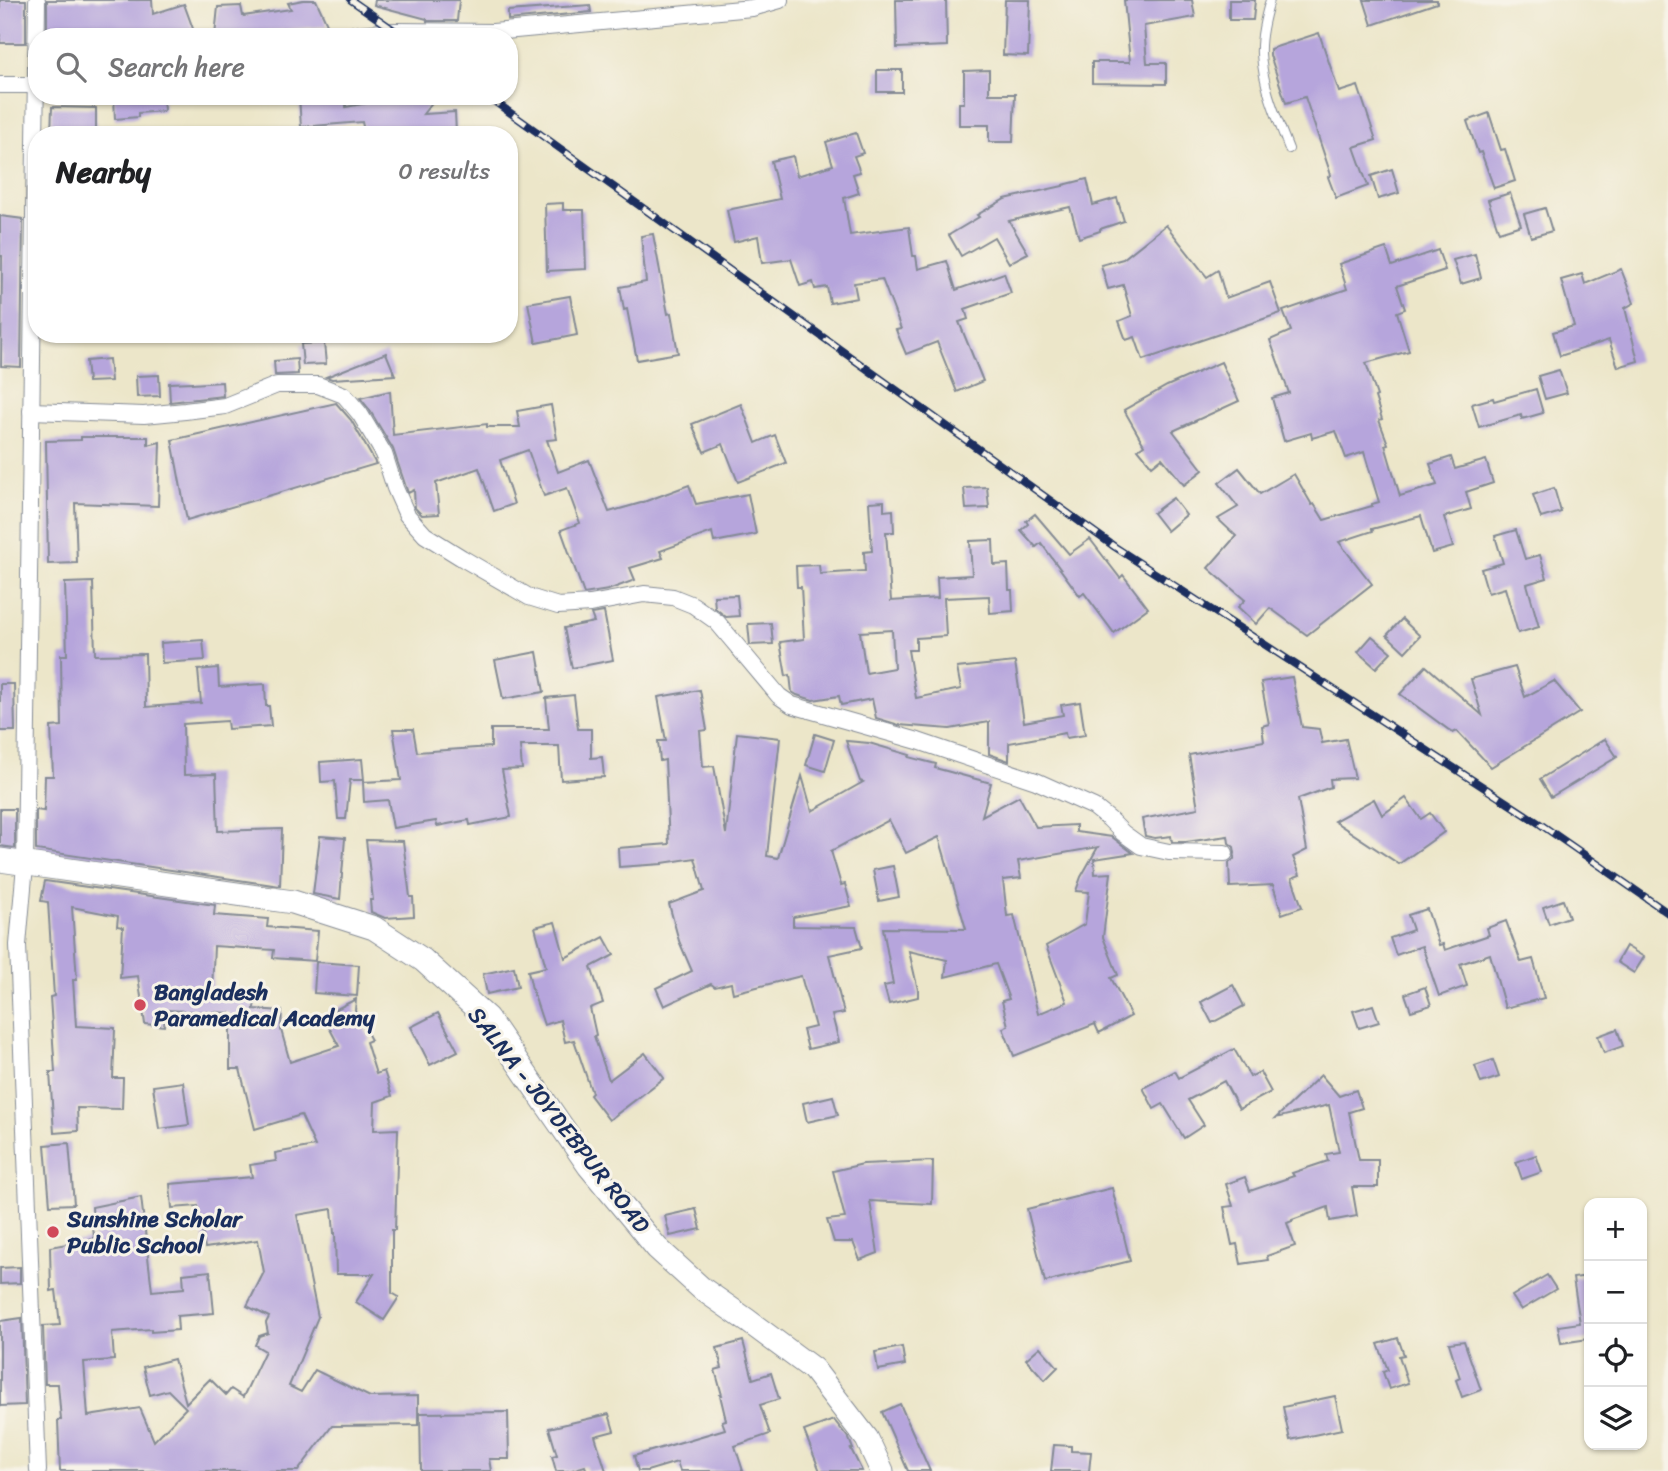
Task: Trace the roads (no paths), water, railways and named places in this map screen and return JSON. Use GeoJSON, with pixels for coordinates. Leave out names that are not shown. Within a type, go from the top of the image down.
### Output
{"type":"FeatureCollection","features":[{"type":"Feature","properties":{"kind":"main road","name":"SALNA - JOYDEBPUR ROAD"},"geometry":{"type":"LineString","coordinates":[[0,860],[293,902],[374,928],[423,960],[486,1018],[589,1166],[657,1248],[701,1288],[813,1369],[867,1439],[882,1471]]}},
{"type":"Feature","properties":{"kind":"street"},"geometry":{"type":"LineString","coordinates":[[37,0],[37,28]]}},
{"type":"Feature","properties":{"kind":"street"},"geometry":{"type":"LineString","coordinates":[[518,30],[752,8],[780,0]]}},
{"type":"Feature","properties":{"kind":"street"},"geometry":{"type":"LineString","coordinates":[[0,85],[28,85]]}},
{"type":"Feature","properties":{"kind":"street"},"geometry":{"type":"LineString","coordinates":[[35,126],[36,105]]}},
{"type":"Feature","properties":{"kind":"street"},"geometry":{"type":"LineString","coordinates":[[32,343],[25,865],[18,944],[38,1471]]}},
{"type":"Feature","properties":{"kind":"street"},"geometry":{"type":"LineString","coordinates":[[31,411],[144,415],[225,406],[277,386],[318,385],[345,395],[360,414],[384,454],[407,515],[425,535],[529,597],[558,606],[590,604],[643,594],[673,597],[693,605],[717,622],[779,695],[792,705],[918,741],[1036,781],[1094,807],[1141,846],[1170,852],[1226,853]]}},
{"type":"Feature","properties":{"kind":"lane"},"geometry":{"type":"LineString","coordinates":[[1270,0],[1264,23],[1261,54],[1269,97],[1289,149]]}},
{"type":"Feature","properties":{"kind":"railway"},"geometry":{"type":"LineString","coordinates":[[351,0],[391,28]]}},
{"type":"Feature","properties":{"kind":"railway"},"geometry":{"type":"LineString","coordinates":[[500,105],[1115,547],[1540,824],[1668,913]]}},
{"type":"Feature","properties":{"kind":"place","name":"Bangladesh Paramedical Academy"},"geometry":{"type":"Point","coordinates":[140,1005]}},
{"type":"Feature","properties":{"kind":"place","name":"Sunshine Scholar Public School"},"geometry":{"type":"Point","coordinates":[53,1232]}}]}
